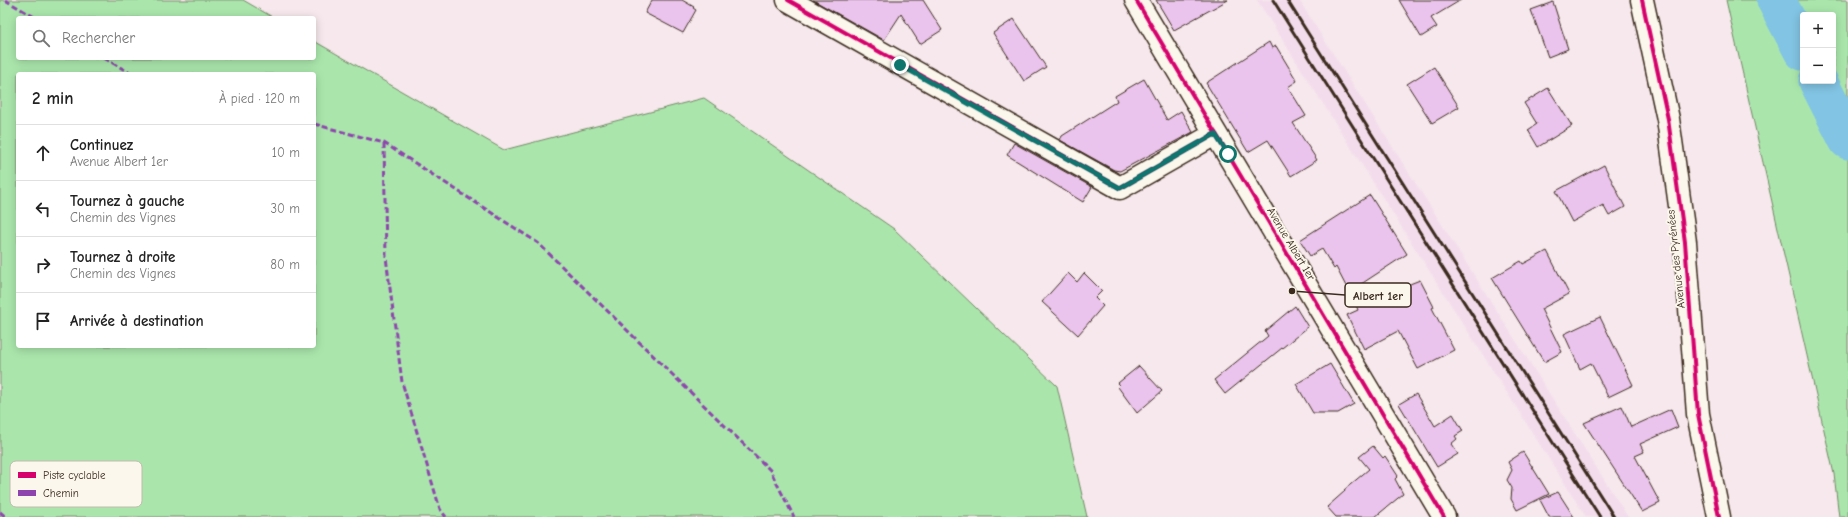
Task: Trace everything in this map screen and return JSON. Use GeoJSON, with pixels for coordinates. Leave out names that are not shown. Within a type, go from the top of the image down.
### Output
{"type":"FeatureCollection","features":[{"type":"Feature","properties":{"kind":"street"},"geometry":{"type":"LineString","coordinates":[[788,0],[1120,188],[1215,134]]}},
{"type":"Feature","properties":{"kind":"street","name":"Avenue Albert 1er"},"geometry":{"type":"LineString","coordinates":[[1136,0],[1444,517]]}},
{"type":"Feature","properties":{"kind":"street","name":"Avenue des Pyrénées"},"geometry":{"type":"LineString","coordinates":[[1642,0],[1668,119],[1685,242],[1698,414],[1719,517]]}},
{"type":"Feature","properties":{"kind":"shaded area"},"geometry":{"type":"Polygon","coordinates":[[[1257,0],[1299,0],[1628,517],[1586,517],[1257,0]]]}},
{"type":"Feature","properties":{"kind":"green space"},"geometry":{"type":"Polygon","coordinates":[[[0,0],[243,0],[271,16],[16,16],[16,60],[316,60],[316,42],[504,150],[704,98],[894,229],[1057,386],[1087,517],[0,517],[0,0]]]}},
{"type":"Feature","properties":{"kind":"green space"},"geometry":{"type":"Polygon","coordinates":[[[1726,0],[1848,0],[1848,517],[1839,517],[1834,474],[1726,0]]]}},
{"type":"Feature","properties":{"kind":"building"},"geometry":{"type":"Polygon","coordinates":[[[652,0],[682,0],[694,7],[693,8],[696,10],[683,33],[645,13],[652,0]]]}},
{"type":"Feature","properties":{"kind":"building"},"geometry":{"type":"Polygon","coordinates":[[[813,0],[923,0],[942,30],[920,44],[901,14],[884,40],[813,0]]]}},
{"type":"Feature","properties":{"kind":"building"},"geometry":{"type":"Polygon","coordinates":[[[1156,0],[1228,0],[1174,30],[1156,0]]]}},
{"type":"Feature","properties":{"kind":"building"},"geometry":{"type":"Polygon","coordinates":[[[1399,0],[1461,0],[1431,18],[1437,27],[1421,37],[1399,0]]]}},
{"type":"Feature","properties":{"kind":"building"},"geometry":{"type":"Polygon","coordinates":[[[1553,2],[1568,49],[1548,57],[1531,10],[1553,2]]]}},
{"type":"Feature","properties":{"kind":"building"},"geometry":{"type":"Polygon","coordinates":[[[1014,19],[1046,67],[1024,81],[993,33],[1014,19]]]}},
{"type":"Feature","properties":{"kind":"building"},"geometry":{"type":"Polygon","coordinates":[[[1269,42],[1272,48],[1276,46],[1297,81],[1288,87],[1306,116],[1293,123],[1317,160],[1291,176],[1268,140],[1248,152],[1206,83],[1269,42]]]}},
{"type":"Feature","properties":{"kind":"building"},"geometry":{"type":"Polygon","coordinates":[[[1434,67],[1459,107],[1432,123],[1407,84],[1434,67]]]}},
{"type":"Feature","properties":{"kind":"building"},"geometry":{"type":"Polygon","coordinates":[[[1144,79],[1167,120],[1181,111],[1193,132],[1120,171],[1114,170],[1060,140],[1062,136],[1117,101],[1115,96],[1144,79]]]}},
{"type":"Feature","properties":{"kind":"building"},"geometry":{"type":"Polygon","coordinates":[[[1548,88],[1572,126],[1538,147],[1528,130],[1537,124],[1524,103],[1548,88]]]}},
{"type":"Feature","properties":{"kind":"building"},"geometry":{"type":"Polygon","coordinates":[[[1014,143],[1092,187],[1083,202],[1007,155],[1014,143]]]}},
{"type":"Feature","properties":{"kind":"building"},"geometry":{"type":"Polygon","coordinates":[[[1604,165],[1625,207],[1609,216],[1603,205],[1572,222],[1556,191],[1604,165]]]}},
{"type":"Feature","properties":{"kind":"building"},"geometry":{"type":"Polygon","coordinates":[[[1370,195],[1407,254],[1349,292],[1336,267],[1334,269],[1322,249],[1310,256],[1300,240],[1370,195]]]}},
{"type":"Feature","properties":{"kind":"building"},"geometry":{"type":"Polygon","coordinates":[[[1547,251],[1569,294],[1541,309],[1562,352],[1544,362],[1492,278],[1521,261],[1523,264],[1547,251]]]}},
{"type":"Feature","properties":{"kind":"building"},"geometry":{"type":"Polygon","coordinates":[[[1068,273],[1077,282],[1084,273],[1102,291],[1095,298],[1103,306],[1078,335],[1042,302],[1068,273]]]}},
{"type":"Feature","properties":{"kind":"building"},"geometry":{"type":"Polygon","coordinates":[[[1420,280],[1434,307],[1432,308],[1454,350],[1418,369],[1398,331],[1364,349],[1347,315],[1358,310],[1356,305],[1420,280]]]}},
{"type":"Feature","properties":{"kind":"building"},"geometry":{"type":"Polygon","coordinates":[[[1295,306],[1308,327],[1225,394],[1214,380],[1268,336],[1265,331],[1295,306]]]}},
{"type":"Feature","properties":{"kind":"building"},"geometry":{"type":"Polygon","coordinates":[[[1600,317],[1633,385],[1608,397],[1591,363],[1580,369],[1564,334],[1600,317]]]}},
{"type":"Feature","properties":{"kind":"building"},"geometry":{"type":"Polygon","coordinates":[[[1330,364],[1354,404],[1338,413],[1313,413],[1296,384],[1330,364]]]}},
{"type":"Feature","properties":{"kind":"building"},"geometry":{"type":"Polygon","coordinates":[[[1139,366],[1162,391],[1137,413],[1118,387],[1120,385],[1118,383],[1139,366]]]}},
{"type":"Feature","properties":{"kind":"building"},"geometry":{"type":"Polygon","coordinates":[[[1416,394],[1435,426],[1453,414],[1463,431],[1455,436],[1457,439],[1451,444],[1458,454],[1437,467],[1399,404],[1416,394]]]}},
{"type":"Feature","properties":{"kind":"building"},"geometry":{"type":"Polygon","coordinates":[[[1622,406],[1631,427],[1671,409],[1678,427],[1640,444],[1644,452],[1635,456],[1660,503],[1642,512],[1584,423],[1622,406]]]}},
{"type":"Feature","properties":{"kind":"building"},"geometry":{"type":"Polygon","coordinates":[[[1373,446],[1383,458],[1385,456],[1398,476],[1395,479],[1403,494],[1375,517],[1336,517],[1327,507],[1345,491],[1344,490],[1369,469],[1359,457],[1373,446]]]}},
{"type":"Feature","properties":{"kind":"building"},"geometry":{"type":"Polygon","coordinates":[[[1523,452],[1549,494],[1517,510],[1511,499],[1512,488],[1507,480],[1512,470],[1508,462],[1523,452]]]}},
{"type":"Feature","properties":{"kind":"building"},"geometry":{"type":"Polygon","coordinates":[[[1558,492],[1574,517],[1549,517],[1540,500],[1558,492]]]}},
{"type":"Feature","properties":{"kind":"waterway"},"geometry":{"type":"LineString","coordinates":[[1776,0],[1801,48]]}},
{"type":"Feature","properties":{"kind":"waterway"},"geometry":{"type":"LineString","coordinates":[[1820,84],[1848,140]]}},
{"type":"Feature","properties":{"kind":"railway"},"geometry":{"type":"LineString","coordinates":[[1273,0],[1600,517]]}},
{"type":"Feature","properties":{"kind":"railway"},"geometry":{"type":"LineString","coordinates":[[1287,0],[1614,517]]}},
{"type":"Feature","properties":{"kind":"marked path"},"geometry":{"type":"LineString","coordinates":[[5,0],[33,16]]}},
{"type":"Feature","properties":{"kind":"marked path"},"geometry":{"type":"LineString","coordinates":[[108,60],[128,72]]}},
{"type":"Feature","properties":{"kind":"marked path"},"geometry":{"type":"LineString","coordinates":[[316,125],[384,143],[538,243],[770,470],[794,517]]}},
{"type":"Feature","properties":{"kind":"marked path"},"geometry":{"type":"LineString","coordinates":[[384,143],[386,257],[402,382],[440,509],[446,517]]}},
{"type":"Feature","properties":{"kind":"marked path"},"geometry":{"type":"LineString","coordinates":[[0,512],[6,517]]}},
{"type":"Feature","properties":{"kind":"cycle path"},"geometry":{"type":"LineString","coordinates":[[788,0],[1120,188],[1215,134]]}},
{"type":"Feature","properties":{"kind":"cycle path"},"geometry":{"type":"LineString","coordinates":[[1136,0],[1444,517]]}},
{"type":"Feature","properties":{"kind":"cycle path"},"geometry":{"type":"LineString","coordinates":[[1642,0],[1668,119],[1685,242],[1698,414],[1719,517]]}},
{"type":"Feature","properties":{"kind":"place","name":"Albert 1er"},"geometry":{"type":"Point","coordinates":[1292,291]}},
{"type":"Feature","properties":{"kind":"route"},"geometry":{"type":"LineString","coordinates":[[900,65],[1120,188],[1215,134],[1228,154]]}}]}
